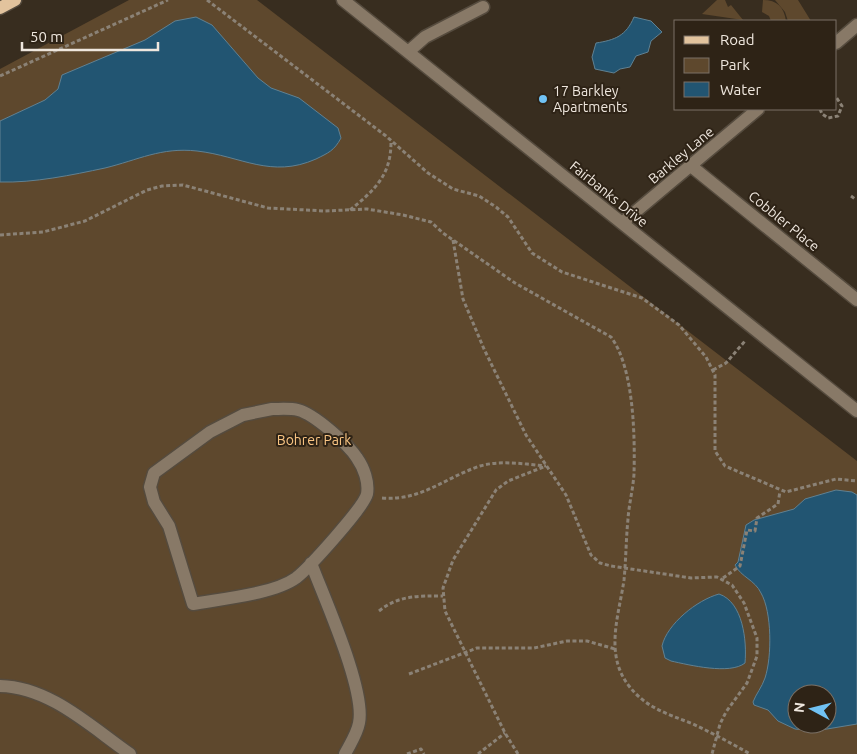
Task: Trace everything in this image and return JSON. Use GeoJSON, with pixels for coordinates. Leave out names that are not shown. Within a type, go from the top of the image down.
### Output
{"type":"FeatureCollection","features":[{"type":"Feature","properties":{"kind":"main road"},"geometry":{"type":"LineString","coordinates":[[0,8],[15,0]]}},
{"type":"Feature","properties":{"kind":"street","name":"Fairbanks Drive"},"geometry":{"type":"LineString","coordinates":[[343,0],[856,408]]}},
{"type":"Feature","properties":{"kind":"street"},"geometry":{"type":"LineString","coordinates":[[408,52],[425,37],[483,7]]}},
{"type":"Feature","properties":{"kind":"street"},"geometry":{"type":"LineString","coordinates":[[837,42],[857,25]]}},
{"type":"Feature","properties":{"kind":"street","name":"Barkley Lane"},"geometry":{"type":"LineString","coordinates":[[622,223],[757,110]]}},
{"type":"Feature","properties":{"kind":"street","name":"Cobbler Place"},"geometry":{"type":"LineString","coordinates":[[692,166],[857,300]]}},
{"type":"Feature","properties":{"kind":"street"},"geometry":{"type":"LineString","coordinates":[[272,408],[299,410],[320,423],[357,457],[368,485],[366,496],[350,520],[310,563],[297,577],[280,587],[193,604],[169,526],[154,502],[150,487],[154,473],[210,432],[243,415],[272,408]]}},
{"type":"Feature","properties":{"kind":"street"},"geometry":{"type":"LineString","coordinates":[[310,563],[350,669],[360,702],[359,723],[345,754]]}},
{"type":"Feature","properties":{"kind":"street"},"geometry":{"type":"LineString","coordinates":[[0,686],[10,686],[40,694],[65,707],[130,754]]}},
{"type":"Feature","properties":{"kind":"path"},"geometry":{"type":"LineString","coordinates":[[0,76],[168,0]]}},
{"type":"Feature","properties":{"kind":"path"},"geometry":{"type":"LineString","coordinates":[[207,0],[391,142],[428,173],[453,189],[479,196],[508,217],[532,253],[562,272],[642,298],[661,310],[679,325],[697,345],[713,370],[715,376],[714,451],[719,461],[732,471],[780,491],[793,491],[836,479],[857,481]]}},
{"type":"Feature","properties":{"kind":"path"},"geometry":{"type":"LineString","coordinates":[[820,110],[822,114],[828,118],[838,116],[842,106],[837,98]]}},
{"type":"Feature","properties":{"kind":"path"},"geometry":{"type":"LineString","coordinates":[[350,210],[368,195],[386,174],[391,156],[391,142]]}},
{"type":"Feature","properties":{"kind":"path"},"geometry":{"type":"LineString","coordinates":[[0,235],[43,232],[85,221],[148,190],[162,186],[183,185],[268,208],[297,211],[350,210],[385,212],[431,222],[452,240],[515,282],[611,337],[620,351],[627,377],[634,474],[625,568],[615,629],[615,649],[621,674],[642,701],[655,709],[717,736],[750,754]]}},
{"type":"Feature","properties":{"kind":"path"},"geometry":{"type":"LineString","coordinates":[[452,240],[463,300],[484,349],[526,435],[566,495],[591,555],[600,563],[664,575],[691,578],[717,576],[732,585],[744,603],[758,646],[747,683],[726,712],[712,754]]}},
{"type":"Feature","properties":{"kind":"path"},"geometry":{"type":"LineString","coordinates":[[713,370],[726,363],[748,339]]}},
{"type":"Feature","properties":{"kind":"path"},"geometry":{"type":"LineString","coordinates":[[366,496],[391,498],[416,496],[480,466],[509,462],[546,466]]}},
{"type":"Feature","properties":{"kind":"path"},"geometry":{"type":"LineString","coordinates":[[518,754],[505,733],[445,611],[443,596],[446,574],[453,560],[496,490],[508,482],[546,466]]}},
{"type":"Feature","properties":{"kind":"path"},"geometry":{"type":"LineString","coordinates":[[723,579],[740,566],[747,530],[755,531],[758,518],[778,504],[780,491]]}},
{"type":"Feature","properties":{"kind":"path"},"geometry":{"type":"LineString","coordinates":[[379,611],[388,603],[403,597],[443,596]]}},
{"type":"Feature","properties":{"kind":"path"},"geometry":{"type":"LineString","coordinates":[[409,674],[477,648],[534,648],[567,641],[587,641],[615,649]]}},
{"type":"Feature","properties":{"kind":"path"},"geometry":{"type":"LineString","coordinates":[[478,754],[505,733]]}},
{"type":"Feature","properties":{"kind":"path"},"geometry":{"type":"LineString","coordinates":[[407,754],[420,749],[424,754]]}},
{"type":"Feature","properties":{"kind":"green space","name":"Bohrer Park"},"geometry":{"type":"Polygon","coordinates":[[[129,0],[257,0],[857,461],[857,754],[0,754],[0,69],[129,0]]]}},
{"type":"Feature","properties":{"kind":"green space"},"geometry":{"type":"Polygon","coordinates":[[[717,0],[725,0],[728,7],[731,5],[743,20],[702,14],[717,0]]]}},
{"type":"Feature","properties":{"kind":"green space"},"geometry":{"type":"Polygon","coordinates":[[[763,0],[772,1],[782,8],[786,20],[771,20],[769,16],[762,12],[763,0]]]}},
{"type":"Feature","properties":{"kind":"green space"},"geometry":{"type":"Polygon","coordinates":[[[775,0],[798,0],[810,20],[788,20],[785,12],[775,0]]]}},
{"type":"Feature","properties":{"kind":"water"},"geometry":{"type":"Polygon","coordinates":[[[196,17],[212,25],[258,78],[271,88],[299,98],[338,128],[341,138],[333,149],[316,159],[300,165],[285,167],[270,167],[197,151],[172,151],[66,176],[39,180],[0,182],[0,121],[45,100],[58,89],[62,75],[145,40],[175,21],[196,17]]]}},
{"type":"Feature","properties":{"kind":"water"},"geometry":{"type":"Polygon","coordinates":[[[634,17],[651,21],[662,32],[651,41],[648,52],[636,56],[630,67],[620,69],[614,73],[595,69],[592,57],[596,43],[619,36],[627,29],[634,17]]]}},
{"type":"Feature","properties":{"kind":"water"},"geometry":{"type":"Polygon","coordinates":[[[836,490],[852,492],[857,495],[857,724],[837,727],[837,684],[787,684],[787,725],[778,721],[768,710],[754,705],[753,702],[764,681],[767,669],[770,647],[769,623],[765,601],[761,593],[735,565],[738,562],[746,525],[754,520],[794,509],[805,499],[836,490]]]}},
{"type":"Feature","properties":{"kind":"water"},"geometry":{"type":"Polygon","coordinates":[[[719,594],[727,598],[733,605],[742,623],[745,663],[738,667],[720,669],[688,665],[665,658],[662,646],[676,621],[693,607],[719,594]]]}},
{"type":"Feature","properties":{"kind":"place","name":"17 Barkley Apartments"},"geometry":{"type":"Point","coordinates":[543,99]}}]}
